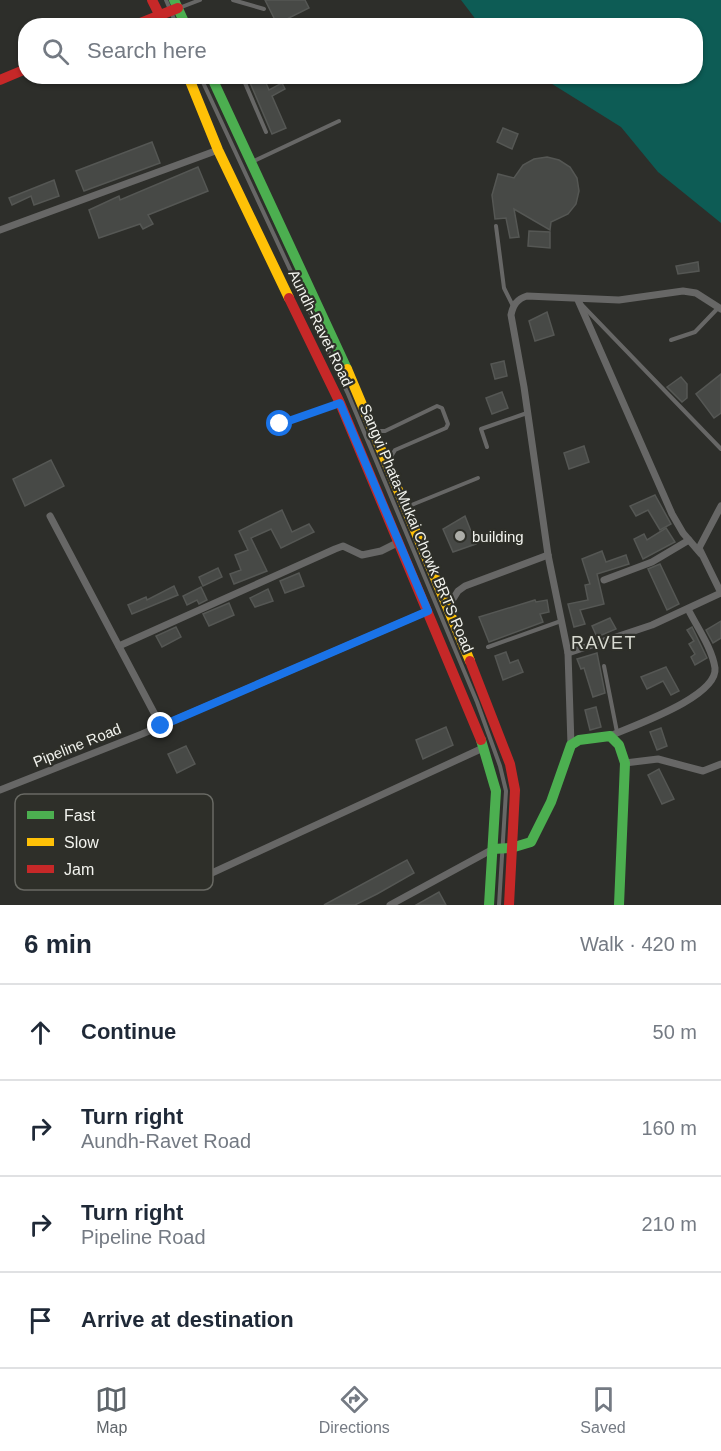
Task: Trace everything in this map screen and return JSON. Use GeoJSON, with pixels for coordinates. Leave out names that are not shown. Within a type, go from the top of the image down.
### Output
{"type":"FeatureCollection","features":[{"type":"Feature","properties":{"kind":"main road"},"geometry":{"type":"LineString","coordinates":[[152,0],[161,18]]}},
{"type":"Feature","properties":{"kind":"main road"},"geometry":{"type":"LineString","coordinates":[[164,18],[174,6]]}},
{"type":"Feature","properties":{"kind":"main road"},"geometry":{"type":"LineString","coordinates":[[0,80],[18,72]]}},
{"type":"Feature","properties":{"kind":"main road","name":"Aundh-Ravet Road"},"geometry":{"type":"LineString","coordinates":[[191,84],[218,150],[340,403],[483,748],[496,791],[509,905]]}},
{"type":"Feature","properties":{"kind":"main road","name":"Aundh-Ravet Road"},"geometry":{"type":"LineString","coordinates":[[214,84],[374,431],[510,764],[515,790],[489,905]]}},
{"type":"Feature","properties":{"kind":"main road"},"geometry":{"type":"LineString","coordinates":[[502,848],[527,845],[535,838],[551,802],[571,745],[579,740],[613,735],[620,745],[625,763],[621,795],[619,905]]}},
{"type":"Feature","properties":{"kind":"street"},"geometry":{"type":"LineString","coordinates":[[0,230],[218,150]]}},
{"type":"Feature","properties":{"kind":"street"},"geometry":{"type":"LineString","coordinates":[[571,745],[568,653],[548,555],[528,413],[511,315],[513,306],[520,298],[527,296],[619,300],[683,291],[696,292],[720,309]]}},
{"type":"Feature","properties":{"kind":"street"},"geometry":{"type":"LineString","coordinates":[[568,653],[652,625],[721,593],[701,554],[672,514],[578,300]]}},
{"type":"Feature","properties":{"kind":"street"},"geometry":{"type":"LineString","coordinates":[[701,554],[700,543],[721,506]]}},
{"type":"Feature","properties":{"kind":"street"},"geometry":{"type":"LineString","coordinates":[[50,516],[161,726]]}},
{"type":"Feature","properties":{"kind":"street"},"geometry":{"type":"LineString","coordinates":[[604,580],[658,560],[689,540]]}},
{"type":"Feature","properties":{"kind":"street"},"geometry":{"type":"LineString","coordinates":[[119,646],[343,546],[362,555],[371,554],[399,542]]}},
{"type":"Feature","properties":{"kind":"street"},"geometry":{"type":"LineString","coordinates":[[448,608],[461,588],[548,555]]}},
{"type":"Feature","properties":{"kind":"street"},"geometry":{"type":"LineString","coordinates":[[613,735],[689,701],[712,681],[716,671],[711,655],[688,609]]}},
{"type":"Feature","properties":{"kind":"street","name":"Pipeline Road"},"geometry":{"type":"LineString","coordinates":[[0,790],[161,726],[428,611]]}},
{"type":"Feature","properties":{"kind":"street"},"geometry":{"type":"LineString","coordinates":[[213,872],[483,748]]}},
{"type":"Feature","properties":{"kind":"street"},"geometry":{"type":"LineString","coordinates":[[625,763],[658,759],[703,771],[721,764]]}},
{"type":"Feature","properties":{"kind":"street"},"geometry":{"type":"LineString","coordinates":[[390,905],[502,848]]}},
{"type":"Feature","properties":{"kind":"lane"},"geometry":{"type":"LineString","coordinates":[[166,0],[174,6],[200,0]]}},
{"type":"Feature","properties":{"kind":"lane"},"geometry":{"type":"LineString","coordinates":[[233,0],[264,9]]}},
{"type":"Feature","properties":{"kind":"lane","name":"Sangvi Phata-Mukai Chowk BRTS Road"},"geometry":{"type":"LineString","coordinates":[[204,84],[348,394],[477,702],[504,782],[499,905]]}},
{"type":"Feature","properties":{"kind":"lane"},"geometry":{"type":"LineString","coordinates":[[245,84],[266,132]]}},
{"type":"Feature","properties":{"kind":"lane"},"geometry":{"type":"LineString","coordinates":[[251,162],[339,121]]}},
{"type":"Feature","properties":{"kind":"lane"},"geometry":{"type":"LineString","coordinates":[[496,226],[504,288],[513,306]]}},
{"type":"Feature","properties":{"kind":"lane"},"geometry":{"type":"LineString","coordinates":[[578,300],[721,449]]}},
{"type":"Feature","properties":{"kind":"lane"},"geometry":{"type":"LineString","coordinates":[[670,340],[695,332],[720,309]]}},
{"type":"Feature","properties":{"kind":"lane"},"geometry":{"type":"LineString","coordinates":[[280,424],[340,403]]}},
{"type":"Feature","properties":{"kind":"lane"},"geometry":{"type":"LineString","coordinates":[[374,431],[385,431],[436,406],[442,408],[447,420],[446,428],[395,450],[387,465]]}},
{"type":"Feature","properties":{"kind":"lane"},"geometry":{"type":"LineString","coordinates":[[487,447],[481,429],[528,413]]}},
{"type":"Feature","properties":{"kind":"lane"},"geometry":{"type":"LineString","coordinates":[[405,507],[478,478]]}},
{"type":"Feature","properties":{"kind":"lane"},"geometry":{"type":"LineString","coordinates":[[488,647],[562,620]]}},
{"type":"Feature","properties":{"kind":"lane"},"geometry":{"type":"LineString","coordinates":[[604,666],[613,735]]}},
{"type":"Feature","properties":{"kind":"water"},"geometry":{"type":"Polygon","coordinates":[[[461,0],[721,0],[721,223],[658,172],[621,127],[552,84],[703,84],[703,18],[475,18],[461,0]]]}},
{"type":"Feature","properties":{"kind":"building"},"geometry":{"type":"Polygon","coordinates":[[[265,0],[305,0],[309,8],[289,18],[274,18],[265,0]]]}},
{"type":"Feature","properties":{"kind":"building"},"geometry":{"type":"Polygon","coordinates":[[[251,84],[266,84],[269,90],[282,84],[285,89],[272,96],[286,128],[272,134],[251,84]]]}},
{"type":"Feature","properties":{"kind":"building"},"geometry":{"type":"Polygon","coordinates":[[[503,128],[518,134],[512,149],[497,142],[503,128]]]}},
{"type":"Feature","properties":{"kind":"building"},"geometry":{"type":"Polygon","coordinates":[[[152,142],[160,163],[84,191],[76,171],[152,142]]]}},
{"type":"Feature","properties":{"kind":"building"},"geometry":{"type":"Polygon","coordinates":[[[547,157],[559,160],[570,167],[577,178],[579,191],[576,204],[568,214],[551,222],[550,230],[514,209],[519,237],[510,238],[506,218],[495,219],[492,195],[498,174],[514,178],[523,165],[534,159],[547,157]]]}},
{"type":"Feature","properties":{"kind":"building"},"geometry":{"type":"Polygon","coordinates":[[[198,167],[208,191],[148,215],[153,224],[143,229],[140,224],[99,238],[89,210],[119,196],[120,200],[198,167]]]}},
{"type":"Feature","properties":{"kind":"building"},"geometry":{"type":"Polygon","coordinates":[[[54,180],[59,196],[34,205],[31,196],[12,205],[9,198],[54,180]]]}},
{"type":"Feature","properties":{"kind":"building"},"geometry":{"type":"Polygon","coordinates":[[[529,231],[550,232],[550,248],[528,246],[529,231]]]}},
{"type":"Feature","properties":{"kind":"building"},"geometry":{"type":"Polygon","coordinates":[[[698,262],[699,271],[678,274],[676,266],[698,262]]]}},
{"type":"Feature","properties":{"kind":"building"},"geometry":{"type":"Polygon","coordinates":[[[547,312],[554,335],[535,341],[529,321],[547,312]]]}},
{"type":"Feature","properties":{"kind":"building"},"geometry":{"type":"Polygon","coordinates":[[[504,361],[507,376],[495,379],[491,364],[504,361]]]}},
{"type":"Feature","properties":{"kind":"building"},"geometry":{"type":"Polygon","coordinates":[[[721,374],[721,413],[714,418],[696,394],[721,374]]]}},
{"type":"Feature","properties":{"kind":"building"},"geometry":{"type":"Polygon","coordinates":[[[681,377],[687,384],[687,398],[682,402],[667,387],[681,377]]]}},
{"type":"Feature","properties":{"kind":"building"},"geometry":{"type":"Polygon","coordinates":[[[502,392],[508,408],[492,414],[486,398],[502,392]]]}},
{"type":"Feature","properties":{"kind":"building"},"geometry":{"type":"Polygon","coordinates":[[[584,446],[589,462],[569,469],[564,453],[584,446]]]}},
{"type":"Feature","properties":{"kind":"building"},"geometry":{"type":"Polygon","coordinates":[[[51,460],[64,486],[25,506],[13,479],[51,460]]]}},
{"type":"Feature","properties":{"kind":"building"},"geometry":{"type":"Polygon","coordinates":[[[655,495],[671,524],[660,530],[648,510],[636,516],[630,506],[655,495]]]}},
{"type":"Feature","properties":{"kind":"building"},"geometry":{"type":"Polygon","coordinates":[[[282,510],[292,532],[309,524],[314,532],[281,548],[271,529],[251,538],[267,571],[234,584],[230,574],[241,570],[235,555],[248,550],[239,531],[282,510]]]}},
{"type":"Feature","properties":{"kind":"building","name":"building"},"geometry":{"type":"Polygon","coordinates":[[[465,516],[476,544],[453,552],[443,529],[465,516]]]}},
{"type":"Feature","properties":{"kind":"building"},"geometry":{"type":"Polygon","coordinates":[[[666,528],[675,542],[643,559],[634,539],[644,534],[647,540],[666,528]]]}},
{"type":"Feature","properties":{"kind":"building"},"geometry":{"type":"Polygon","coordinates":[[[602,551],[606,562],[626,555],[629,564],[597,574],[604,604],[580,610],[585,624],[574,627],[568,604],[588,600],[585,585],[590,584],[582,559],[602,551]]]}},
{"type":"Feature","properties":{"kind":"building"},"geometry":{"type":"Polygon","coordinates":[[[660,564],[679,604],[667,610],[648,569],[660,564]]]}},
{"type":"Feature","properties":{"kind":"building"},"geometry":{"type":"Polygon","coordinates":[[[218,568],[222,577],[203,586],[199,577],[218,568]]]}},
{"type":"Feature","properties":{"kind":"building"},"geometry":{"type":"Polygon","coordinates":[[[299,573],[304,586],[285,593],[280,581],[299,573]]]}},
{"type":"Feature","properties":{"kind":"building"},"geometry":{"type":"Polygon","coordinates":[[[174,586],[178,595],[132,614],[128,605],[146,597],[147,600],[174,586]]]}},
{"type":"Feature","properties":{"kind":"building"},"geometry":{"type":"Polygon","coordinates":[[[201,587],[207,600],[199,604],[197,600],[187,605],[183,596],[201,587]]]}},
{"type":"Feature","properties":{"kind":"building"},"geometry":{"type":"Polygon","coordinates":[[[268,589],[273,601],[255,607],[250,598],[268,589]]]}},
{"type":"Feature","properties":{"kind":"building"},"geometry":{"type":"Polygon","coordinates":[[[535,600],[536,602],[547,600],[549,612],[540,614],[543,622],[489,642],[479,617],[535,600]]]}},
{"type":"Feature","properties":{"kind":"building"},"geometry":{"type":"Polygon","coordinates":[[[229,603],[234,615],[209,626],[203,614],[229,603]]]}},
{"type":"Feature","properties":{"kind":"building"},"geometry":{"type":"Polygon","coordinates":[[[610,618],[616,629],[597,637],[592,626],[610,618]]]}},
{"type":"Feature","properties":{"kind":"building"},"geometry":{"type":"Polygon","coordinates":[[[721,621],[721,638],[713,643],[706,630],[721,621]]]}},
{"type":"Feature","properties":{"kind":"building"},"geometry":{"type":"Polygon","coordinates":[[[176,627],[181,637],[162,647],[156,636],[176,627]]]}},
{"type":"Feature","properties":{"kind":"building"},"geometry":{"type":"Polygon","coordinates":[[[692,627],[707,658],[695,665],[691,657],[695,654],[689,644],[694,641],[687,630],[692,627]]]}},
{"type":"Feature","properties":{"kind":"building"},"geometry":{"type":"Polygon","coordinates":[[[506,652],[510,663],[518,660],[523,672],[503,680],[495,656],[506,652]]]}},
{"type":"Feature","properties":{"kind":"building"},"geometry":{"type":"Polygon","coordinates":[[[597,653],[605,693],[593,697],[584,668],[581,669],[577,659],[597,653]]]}},
{"type":"Feature","properties":{"kind":"building"},"geometry":{"type":"Polygon","coordinates":[[[666,667],[679,691],[671,695],[663,681],[647,689],[641,677],[666,667]]]}},
{"type":"Feature","properties":{"kind":"building"},"geometry":{"type":"Polygon","coordinates":[[[596,707],[601,727],[590,730],[585,710],[596,707]]]}},
{"type":"Feature","properties":{"kind":"building"},"geometry":{"type":"Polygon","coordinates":[[[446,727],[453,745],[423,759],[416,740],[446,727]]]}},
{"type":"Feature","properties":{"kind":"building"},"geometry":{"type":"Polygon","coordinates":[[[661,728],[667,746],[657,750],[650,732],[661,728]]]}},
{"type":"Feature","properties":{"kind":"building"},"geometry":{"type":"Polygon","coordinates":[[[186,746],[195,764],[177,773],[168,754],[186,746]]]}},
{"type":"Feature","properties":{"kind":"building"},"geometry":{"type":"Polygon","coordinates":[[[659,769],[674,799],[662,804],[648,775],[659,769]]]}},
{"type":"Feature","properties":{"kind":"building"},"geometry":{"type":"Polygon","coordinates":[[[407,860],[414,873],[377,894],[355,905],[324,905],[407,860]]]}},
{"type":"Feature","properties":{"kind":"building"},"geometry":{"type":"Polygon","coordinates":[[[439,892],[446,905],[416,905],[439,892]]]}},
{"type":"Feature","properties":{"kind":"traffic: fast"},"geometry":{"type":"LineString","coordinates":[[174,0],[182,18]]}},
{"type":"Feature","properties":{"kind":"traffic: fast"},"geometry":{"type":"LineString","coordinates":[[215,84],[347,369]]}},
{"type":"Feature","properties":{"kind":"traffic: fast"},"geometry":{"type":"LineString","coordinates":[[493,849],[511,848],[531,842],[551,802],[571,745],[579,740],[610,736],[619,745],[625,763],[619,905]]}},
{"type":"Feature","properties":{"kind":"traffic: fast"},"geometry":{"type":"LineString","coordinates":[[481,740],[496,791],[489,905]]}},
{"type":"Feature","properties":{"kind":"traffic: slow"},"geometry":{"type":"LineString","coordinates":[[191,84],[218,150],[289,298]]}},
{"type":"Feature","properties":{"kind":"traffic: slow"},"geometry":{"type":"LineString","coordinates":[[347,369],[470,661]]}},
{"type":"Feature","properties":{"kind":"traffic: jam"},"geometry":{"type":"LineString","coordinates":[[152,0],[161,18]]}},
{"type":"Feature","properties":{"kind":"traffic: jam"},"geometry":{"type":"LineString","coordinates":[[153,18],[178,8]]}},
{"type":"Feature","properties":{"kind":"traffic: jam"},"geometry":{"type":"LineString","coordinates":[[0,80],[18,72]]}},
{"type":"Feature","properties":{"kind":"traffic: jam"},"geometry":{"type":"LineString","coordinates":[[289,298],[340,403],[481,740]]}},
{"type":"Feature","properties":{"kind":"traffic: jam"},"geometry":{"type":"LineString","coordinates":[[470,661],[510,764],[515,790],[509,905]]}},
{"type":"Feature","properties":{"kind":"place","name":"building"},"geometry":{"type":"Point","coordinates":[460,536]}},
{"type":"Feature","properties":{"kind":"district","name":"RAVET"},"geometry":{"type":"Point","coordinates":[604,643]}},
{"type":"Feature","properties":{"kind":"route"},"geometry":{"type":"LineString","coordinates":[[161,726],[428,611],[340,403],[280,424]]}}]}
